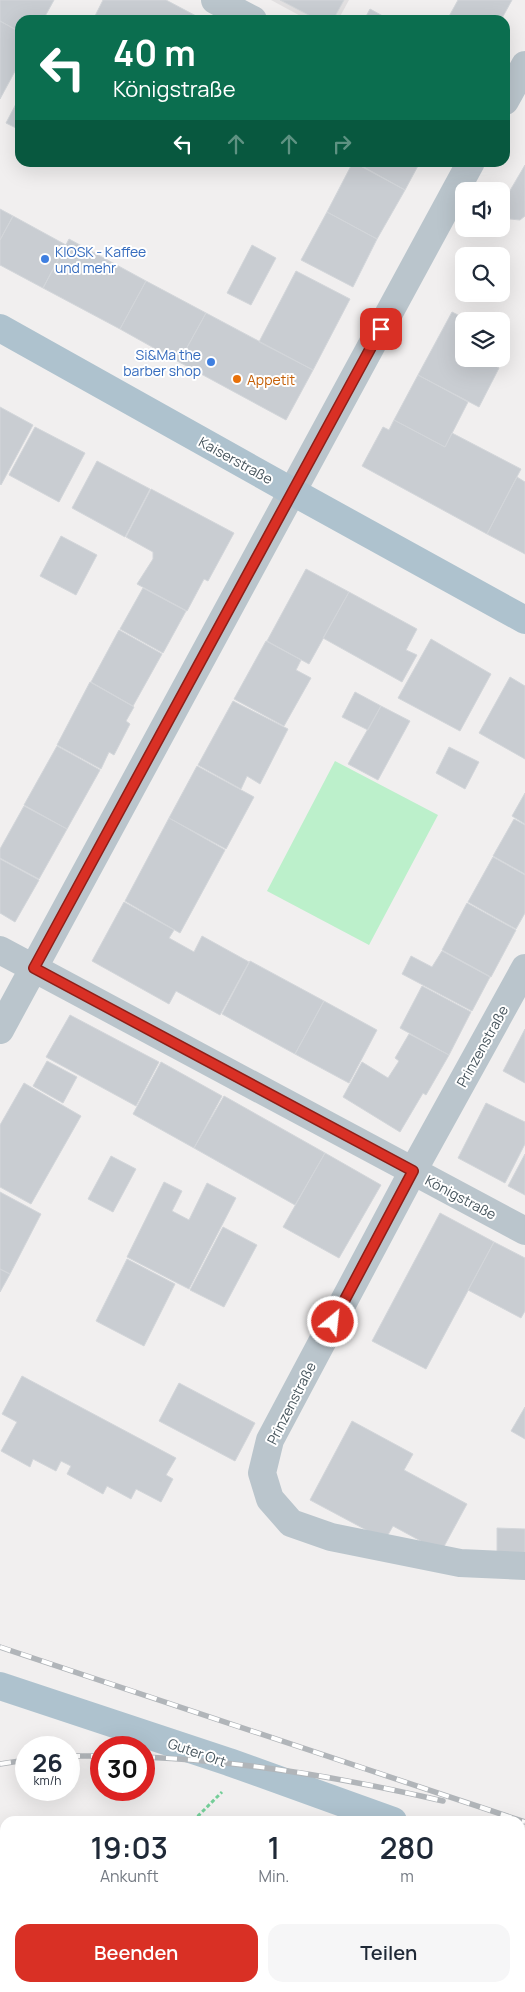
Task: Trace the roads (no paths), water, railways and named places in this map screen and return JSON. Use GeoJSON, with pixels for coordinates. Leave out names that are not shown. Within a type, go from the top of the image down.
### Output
{"type":"FeatureCollection","features":[{"type":"Feature","properties":{"kind":"main road","name":"Kaiserstraße"},"geometry":{"type":"LineString","coordinates":[[0,328],[525,620]]}},
{"type":"Feature","properties":{"kind":"main road","name":"Guter Ort"},"geometry":{"type":"LineString","coordinates":[[0,1686],[249,1769],[379,1816]]}},
{"type":"Feature","properties":{"kind":"street"},"geometry":{"type":"LineString","coordinates":[[215,0],[244,15]]}},
{"type":"Feature","properties":{"kind":"street"},"geometry":{"type":"LineString","coordinates":[[510,92],[525,65]]}},
{"type":"Feature","properties":{"kind":"street"},"geometry":{"type":"LineString","coordinates":[[0,1030],[468,167]]}},
{"type":"Feature","properties":{"kind":"street","name":"Königstraße"},"geometry":{"type":"LineString","coordinates":[[0,950],[525,1231]]}},
{"type":"Feature","properties":{"kind":"street","name":"Prinzenstraße"},"geometry":{"type":"LineString","coordinates":[[525,968],[413,1171],[270,1440],[262,1472],[270,1499],[291,1523],[331,1537],[460,1563],[525,1566]]}},
{"type":"Feature","properties":{"kind":"railway"},"geometry":{"type":"LineString","coordinates":[[0,1647],[507,1816]]}},
{"type":"Feature","properties":{"kind":"railway"},"geometry":{"type":"LineString","coordinates":[[80,1756],[90,1756]]}},
{"type":"Feature","properties":{"kind":"railway"},"geometry":{"type":"LineString","coordinates":[[155,1758],[219,1762],[294,1772],[369,1785],[443,1801]]}},
{"type":"Feature","properties":{"kind":"railway"},"geometry":{"type":"LineString","coordinates":[[0,1764],[15,1762]]}},
{"type":"Feature","properties":{"kind":"place","name":"KIOSK - Kaffee und mehr"},"geometry":{"type":"Point","coordinates":[45,259]}},
{"type":"Feature","properties":{"kind":"place","name":"Si&Ma the barber shop"},"geometry":{"type":"Point","coordinates":[211,362]}},
{"type":"Feature","properties":{"kind":"place","name":"Appetit"},"geometry":{"type":"Point","coordinates":[237,379]}}]}
